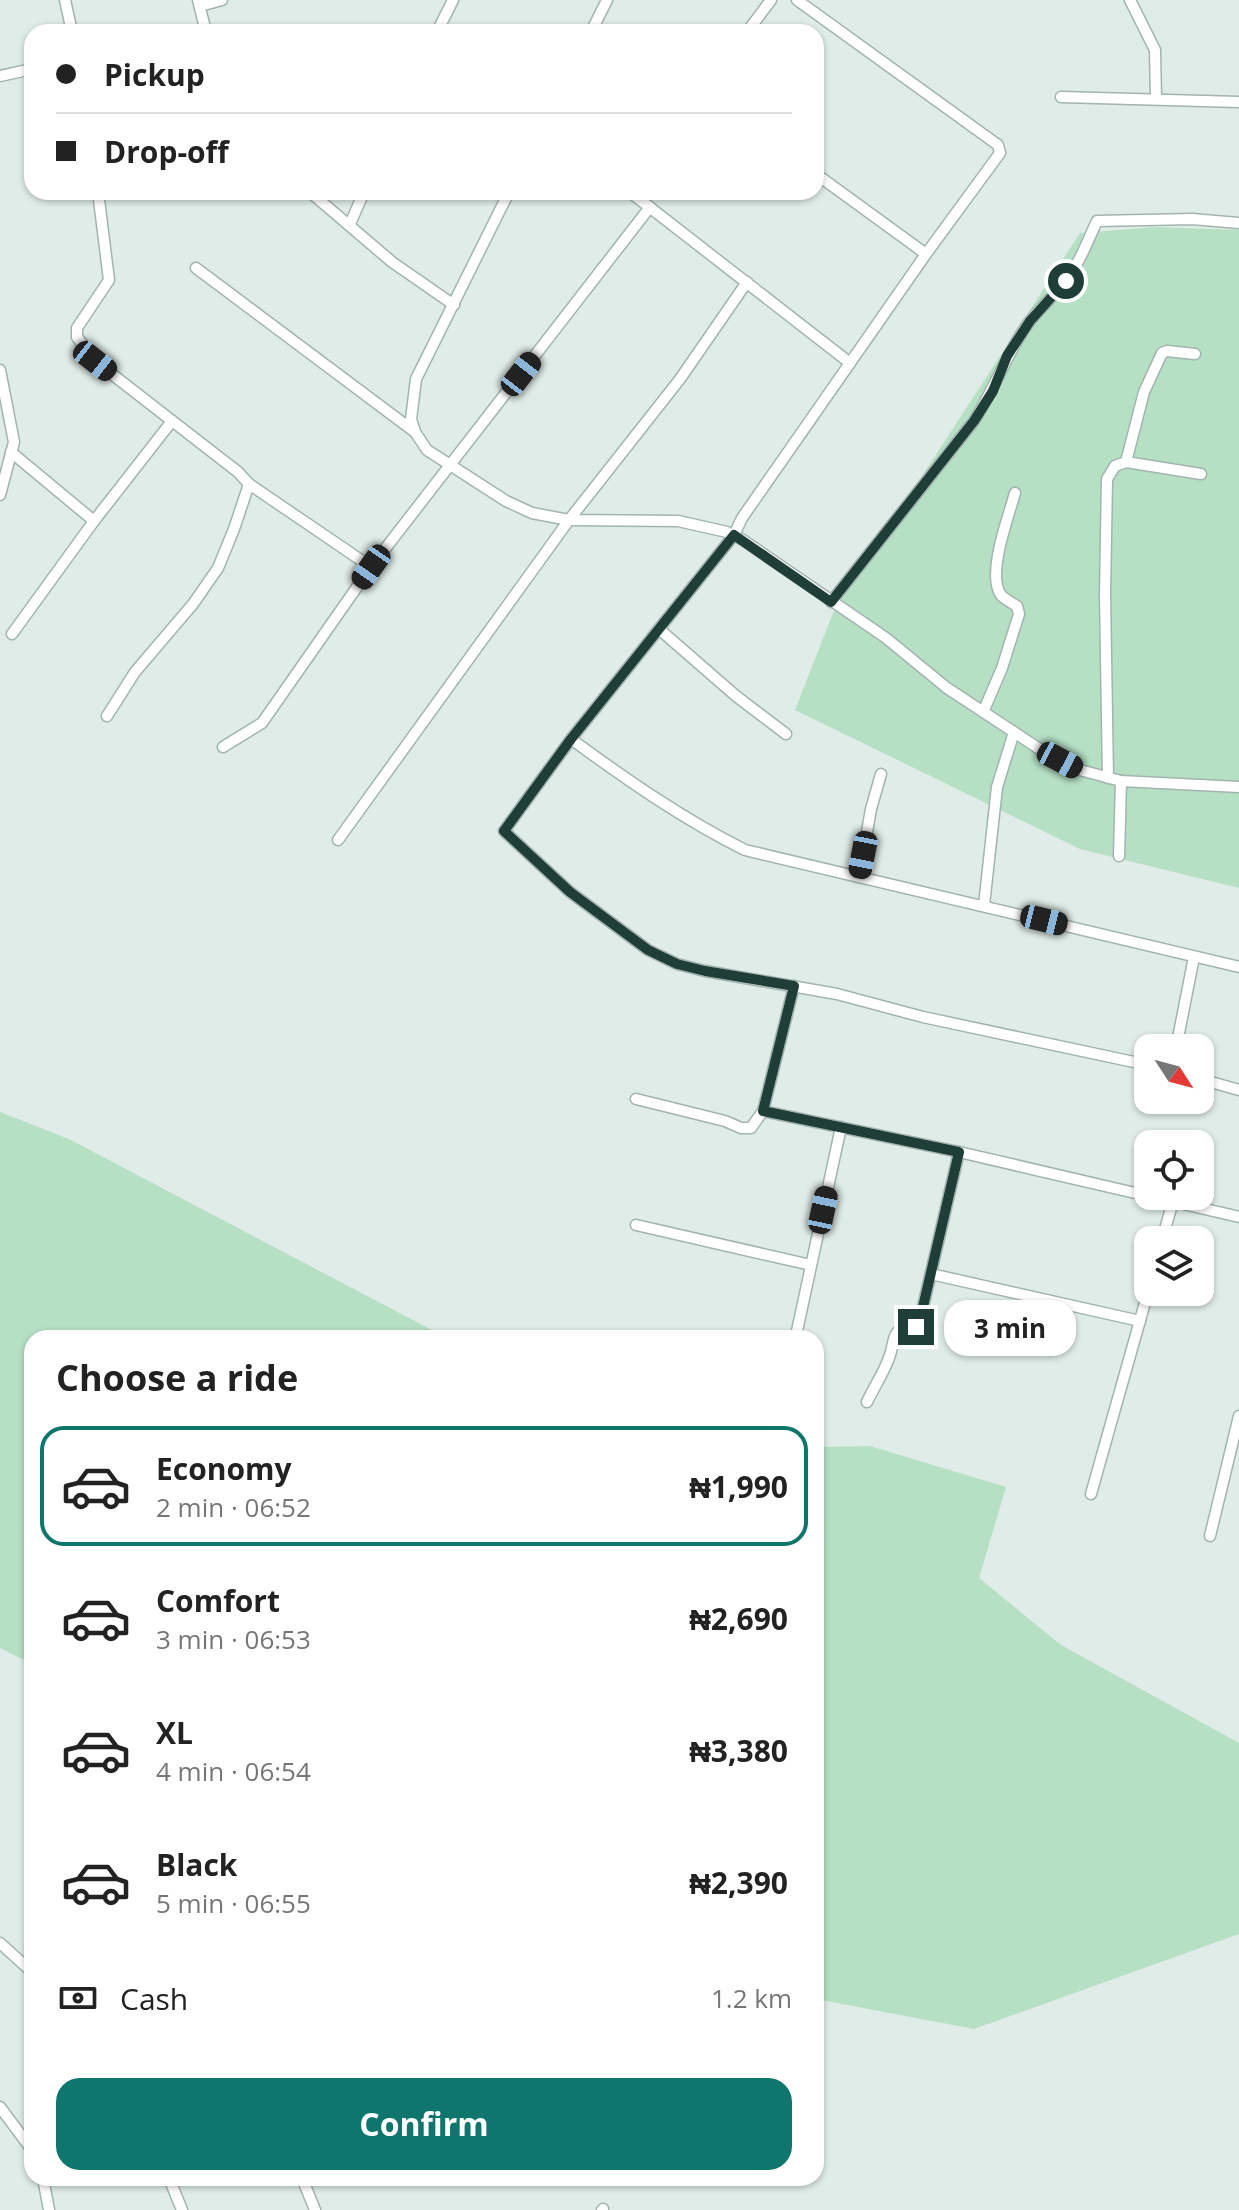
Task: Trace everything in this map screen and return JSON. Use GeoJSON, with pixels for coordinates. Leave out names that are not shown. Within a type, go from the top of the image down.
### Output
{"type":"FeatureCollection","features":[{"type":"Feature","properties":{"kind":"street"},"geometry":{"type":"LineString","coordinates":[[65,0],[70,24]]}},
{"type":"Feature","properties":{"kind":"street"},"geometry":{"type":"LineString","coordinates":[[204,24],[199,3],[222,0]]}},
{"type":"Feature","properties":{"kind":"street"},"geometry":{"type":"LineString","coordinates":[[441,24],[453,0]]}},
{"type":"Feature","properties":{"kind":"street"},"geometry":{"type":"LineString","coordinates":[[595,24],[607,0]]}},
{"type":"Feature","properties":{"kind":"street"},"geometry":{"type":"LineString","coordinates":[[753,24],[771,0]]}},
{"type":"Feature","properties":{"kind":"street"},"geometry":{"type":"LineString","coordinates":[[797,0],[1000,149],[1000,153],[742,518],[734,535],[571,739],[505,827],[506,836],[570,892],[648,950],[677,964],[794,986],[1134,1062]]}},
{"type":"Feature","properties":{"kind":"street"},"geometry":{"type":"LineString","coordinates":[[1130,0],[1155,50],[1156,99]]}},
{"type":"Feature","properties":{"kind":"street"},"geometry":{"type":"LineString","coordinates":[[0,76],[24,71]]}},
{"type":"Feature","properties":{"kind":"street"},"geometry":{"type":"LineString","coordinates":[[1061,97],[1239,102]]}},
{"type":"Feature","properties":{"kind":"street"},"geometry":{"type":"LineString","coordinates":[[824,180],[926,254]]}},
{"type":"Feature","properties":{"kind":"street"},"geometry":{"type":"LineString","coordinates":[[99,200],[109,280],[77,328],[77,337],[95,361],[238,472],[249,484],[371,567]]}},
{"type":"Feature","properties":{"kind":"street"},"geometry":{"type":"LineString","coordinates":[[320,200],[392,262],[454,305]]}},
{"type":"Feature","properties":{"kind":"street"},"geometry":{"type":"LineString","coordinates":[[350,224],[360,200]]}},
{"type":"Feature","properties":{"kind":"street"},"geometry":{"type":"LineString","coordinates":[[415,432],[411,407],[416,379],[505,200]]}},
{"type":"Feature","properties":{"kind":"street"},"geometry":{"type":"LineString","coordinates":[[641,200],[850,363]]}},
{"type":"Feature","properties":{"kind":"street"},"geometry":{"type":"LineString","coordinates":[[223,747],[262,723],[371,567],[650,207]]}},
{"type":"Feature","properties":{"kind":"street"},"geometry":{"type":"LineString","coordinates":[[831,602],[974,421],[993,391],[1007,356],[1030,321],[1066,281],[1088,246],[1097,221],[1192,219],[1239,223]]}},
{"type":"Feature","properties":{"kind":"street"},"geometry":{"type":"LineString","coordinates":[[196,268],[415,432],[427,450],[506,501],[553,519],[678,521],[734,535],[886,638],[947,688],[1080,770],[1121,781],[1239,787]]}},
{"type":"Feature","properties":{"kind":"street"},"geometry":{"type":"LineString","coordinates":[[338,840],[569,520],[680,379],[747,282]]}},
{"type":"Feature","properties":{"kind":"street"},"geometry":{"type":"LineString","coordinates":[[1126,462],[1144,392],[1162,353],[1195,354]]}},
{"type":"Feature","properties":{"kind":"street"},"geometry":{"type":"LineString","coordinates":[[0,370],[14,442],[0,495]]}},
{"type":"Feature","properties":{"kind":"street"},"geometry":{"type":"LineString","coordinates":[[12,634],[172,421]]}},
{"type":"Feature","properties":{"kind":"street"},"geometry":{"type":"LineString","coordinates":[[11,452],[94,521]]}},
{"type":"Feature","properties":{"kind":"street"},"geometry":{"type":"LineString","coordinates":[[1108,778],[1107,479],[1115,466],[1126,462],[1201,474]]}},
{"type":"Feature","properties":{"kind":"street"},"geometry":{"type":"LineString","coordinates":[[107,716],[135,672],[193,604],[218,568],[249,484]]}},
{"type":"Feature","properties":{"kind":"street"},"geometry":{"type":"LineString","coordinates":[[984,710],[1002,668],[1019,614],[1017,606],[1001,596],[996,583],[999,549],[1015,493]]}},
{"type":"Feature","properties":{"kind":"street"},"geometry":{"type":"LineString","coordinates":[[659,629],[736,696],[786,734]]}},
{"type":"Feature","properties":{"kind":"street"},"geometry":{"type":"LineString","coordinates":[[984,905],[997,787],[1014,732]]}},
{"type":"Feature","properties":{"kind":"street"},"geometry":{"type":"LineString","coordinates":[[571,739],[698,827],[745,850],[1239,967]]}},
{"type":"Feature","properties":{"kind":"street"},"geometry":{"type":"LineString","coordinates":[[859,877],[871,809],[881,774]]}},
{"type":"Feature","properties":{"kind":"street"},"geometry":{"type":"LineString","coordinates":[[1119,856],[1121,781]]}},
{"type":"Feature","properties":{"kind":"street"},"geometry":{"type":"LineString","coordinates":[[1179,1034],[1194,957]]}},
{"type":"Feature","properties":{"kind":"street"},"geometry":{"type":"LineString","coordinates":[[636,1099],[725,1121],[741,1128],[751,1128],[763,1111],[794,986]]}},
{"type":"Feature","properties":{"kind":"street"},"geometry":{"type":"LineString","coordinates":[[1214,1083],[1239,1090]]}},
{"type":"Feature","properties":{"kind":"street"},"geometry":{"type":"LineString","coordinates":[[763,1111],[1134,1193]]}},
{"type":"Feature","properties":{"kind":"street"},"geometry":{"type":"LineString","coordinates":[[797,1330],[841,1127]]}},
{"type":"Feature","properties":{"kind":"street"},"geometry":{"type":"LineString","coordinates":[[867,1402],[891,1353],[892,1340],[897,1331],[903,1326],[916,1327],[919,1324],[959,1152]]}},
{"type":"Feature","properties":{"kind":"street"},"geometry":{"type":"LineString","coordinates":[[1210,1210],[1239,1217]]}},
{"type":"Feature","properties":{"kind":"street"},"geometry":{"type":"LineString","coordinates":[[636,1225],[811,1265]]}},
{"type":"Feature","properties":{"kind":"street"},"geometry":{"type":"LineString","coordinates":[[931,1274],[1140,1321]]}},
{"type":"Feature","properties":{"kind":"street"},"geometry":{"type":"LineString","coordinates":[[1091,1494],[1144,1306]]}},
{"type":"Feature","properties":{"kind":"street"},"geometry":{"type":"LineString","coordinates":[[1210,1536],[1239,1416]]}},
{"type":"Feature","properties":{"kind":"street"},"geometry":{"type":"LineString","coordinates":[[0,1943],[24,1965]]}},
{"type":"Feature","properties":{"kind":"street"},"geometry":{"type":"LineString","coordinates":[[0,2107],[24,2139]]}},
{"type":"Feature","properties":{"kind":"street"},"geometry":{"type":"LineString","coordinates":[[44,2186],[49,2210]]}},
{"type":"Feature","properties":{"kind":"street"},"geometry":{"type":"LineString","coordinates":[[172,2186],[182,2210]]}},
{"type":"Feature","properties":{"kind":"street"},"geometry":{"type":"LineString","coordinates":[[305,2186],[315,2210]]}},
{"type":"Feature","properties":{"kind":"green space"},"geometry":{"type":"Polygon","coordinates":[[[1157,227],[1239,230],[1239,888],[1080,849],[795,710],[833,613],[1080,233],[1157,227]]]}},
{"type":"Feature","properties":{"kind":"green space"},"geometry":{"type":"Polygon","coordinates":[[[0,1112],[69,1139],[432,1330],[24,1330],[24,1660],[0,1648],[0,1112]]]}},
{"type":"Feature","properties":{"kind":"green space"},"geometry":{"type":"Polygon","coordinates":[[[870,1446],[1006,1487],[979,1578],[1061,1645],[1239,1743],[1239,1934],[974,2029],[824,2001],[824,1447],[870,1446]]]}},
{"type":"Feature","properties":{"kind":"route"},"geometry":{"type":"LineString","coordinates":[[916,1327],[959,1152],[763,1111],[794,986],[705,971],[677,964],[648,950],[570,892],[504,831],[571,739],[734,535],[831,602],[974,421],[993,391],[1007,356],[1030,321],[1066,281]]}}]}
